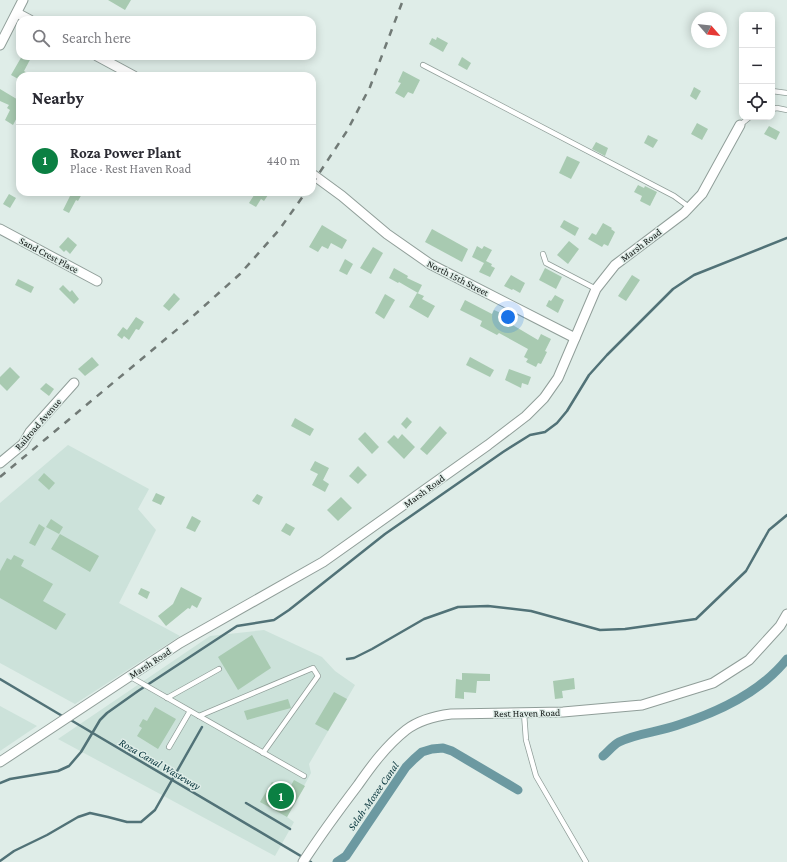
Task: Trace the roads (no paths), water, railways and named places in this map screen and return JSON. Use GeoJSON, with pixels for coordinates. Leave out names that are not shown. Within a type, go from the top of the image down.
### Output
{"type":"FeatureCollection","features":[{"type":"Feature","properties":{"kind":"street"},"geometry":{"type":"LineString","coordinates":[[0,45],[23,0]]}},
{"type":"Feature","properties":{"kind":"street"},"geometry":{"type":"LineString","coordinates":[[17,13],[23,16]]}},
{"type":"Feature","properties":{"kind":"street"},"geometry":{"type":"LineString","coordinates":[[104,60],[127,72]]}},
{"type":"Feature","properties":{"kind":"street","name":"Marsh Road"},"geometry":{"type":"LineString","coordinates":[[0,762],[180,643],[323,562],[520,421],[544,398],[558,378],[596,289],[615,265],[684,213],[702,194],[742,121]]}},
{"type":"Feature","properties":{"kind":"street","name":"North 15th Street"},"geometry":{"type":"LineString","coordinates":[[316,177],[342,196],[387,234],[430,264],[575,338]]}},
{"type":"Feature","properties":{"kind":"street","name":"Sand Crest Place"},"geometry":{"type":"LineString","coordinates":[[0,229],[97,281]]}},
{"type":"Feature","properties":{"kind":"street","name":"Railroad Avenue"},"geometry":{"type":"LineString","coordinates":[[0,464],[23,444],[30,432],[74,383]]}},
{"type":"Feature","properties":{"kind":"street","name":"Rest Haven Road"},"geometry":{"type":"LineString","coordinates":[[303,862],[381,754],[407,730],[421,721],[437,715],[563,712],[642,705],[713,683],[749,660],[780,626],[787,614]]}},
{"type":"Feature","properties":{"kind":"lane"},"geometry":{"type":"LineString","coordinates":[[423,65],[667,193],[689,207]]}},
{"type":"Feature","properties":{"kind":"lane"},"geometry":{"type":"LineString","coordinates":[[775,91],[787,93]]}},
{"type":"Feature","properties":{"kind":"lane"},"geometry":{"type":"LineString","coordinates":[[775,108],[787,110]]}},
{"type":"Feature","properties":{"kind":"lane"},"geometry":{"type":"LineString","coordinates":[[543,254],[546,262],[596,289]]}},
{"type":"Feature","properties":{"kind":"lane"},"geometry":{"type":"LineString","coordinates":[[199,716],[313,668],[318,676],[263,752]]}},
{"type":"Feature","properties":{"kind":"lane"},"geometry":{"type":"LineString","coordinates":[[167,698],[219,669]]}},
{"type":"Feature","properties":{"kind":"lane"},"geometry":{"type":"LineString","coordinates":[[129,676],[304,776]]}},
{"type":"Feature","properties":{"kind":"lane"},"geometry":{"type":"LineString","coordinates":[[169,747],[190,711]]}},
{"type":"Feature","properties":{"kind":"lane"},"geometry":{"type":"LineString","coordinates":[[524,713],[526,740],[536,776],[586,862]]}},
{"type":"Feature","properties":{"kind":"waterway"},"geometry":{"type":"LineString","coordinates":[[0,783],[10,779],[58,771],[69,766],[81,752],[100,720],[107,713],[138,691],[237,626],[274,620],[289,610],[385,534],[503,452],[530,435],[545,432],[557,423],[567,411],[589,375],[673,289],[694,275],[787,238]]}},
{"type":"Feature","properties":{"kind":"waterway"},"geometry":{"type":"LineString","coordinates":[[347,659],[354,658],[372,649],[424,619],[458,607],[488,606],[531,611],[600,630],[625,629],[696,619],[746,571],[769,530],[787,515]]}},
{"type":"Feature","properties":{"kind":"waterway","name":"Selah-Moxee Canal"},"geometry":{"type":"LineString","coordinates":[[603,756],[617,743],[626,739],[693,720],[737,700],[764,682],[787,659]]}},
{"type":"Feature","properties":{"kind":"waterway","name":"Roza Canal Wasteway"},"geometry":{"type":"LineString","coordinates":[[0,679],[64,717]]}},
{"type":"Feature","properties":{"kind":"waterway","name":"Roza Canal Wasteway"},"geometry":{"type":"LineString","coordinates":[[69,719],[311,862]]}},
{"type":"Feature","properties":{"kind":"waterway"},"geometry":{"type":"LineString","coordinates":[[0,861],[14,851],[47,835],[78,817],[90,813],[127,822],[141,822],[155,810],[202,727]]}},
{"type":"Feature","properties":{"kind":"waterway","name":"Selah-Moxee Canal"},"geometry":{"type":"LineString","coordinates":[[337,862],[346,856],[406,767],[422,752],[443,748],[452,751],[518,790]]}},
{"type":"Feature","properties":{"kind":"waterway"},"geometry":{"type":"LineString","coordinates":[[246,803],[290,829]]}},
{"type":"Feature","properties":{"kind":"railway"},"geometry":{"type":"LineString","coordinates":[[316,178],[347,131],[370,87],[403,0]]}},
{"type":"Feature","properties":{"kind":"railway"},"geometry":{"type":"LineString","coordinates":[[0,477],[192,317],[240,274],[279,230],[303,196]]}},
{"type":"Feature","properties":{"kind":"place","name":"Roza Power Plant"},"geometry":{"type":"Point","coordinates":[281,796]}}]}
